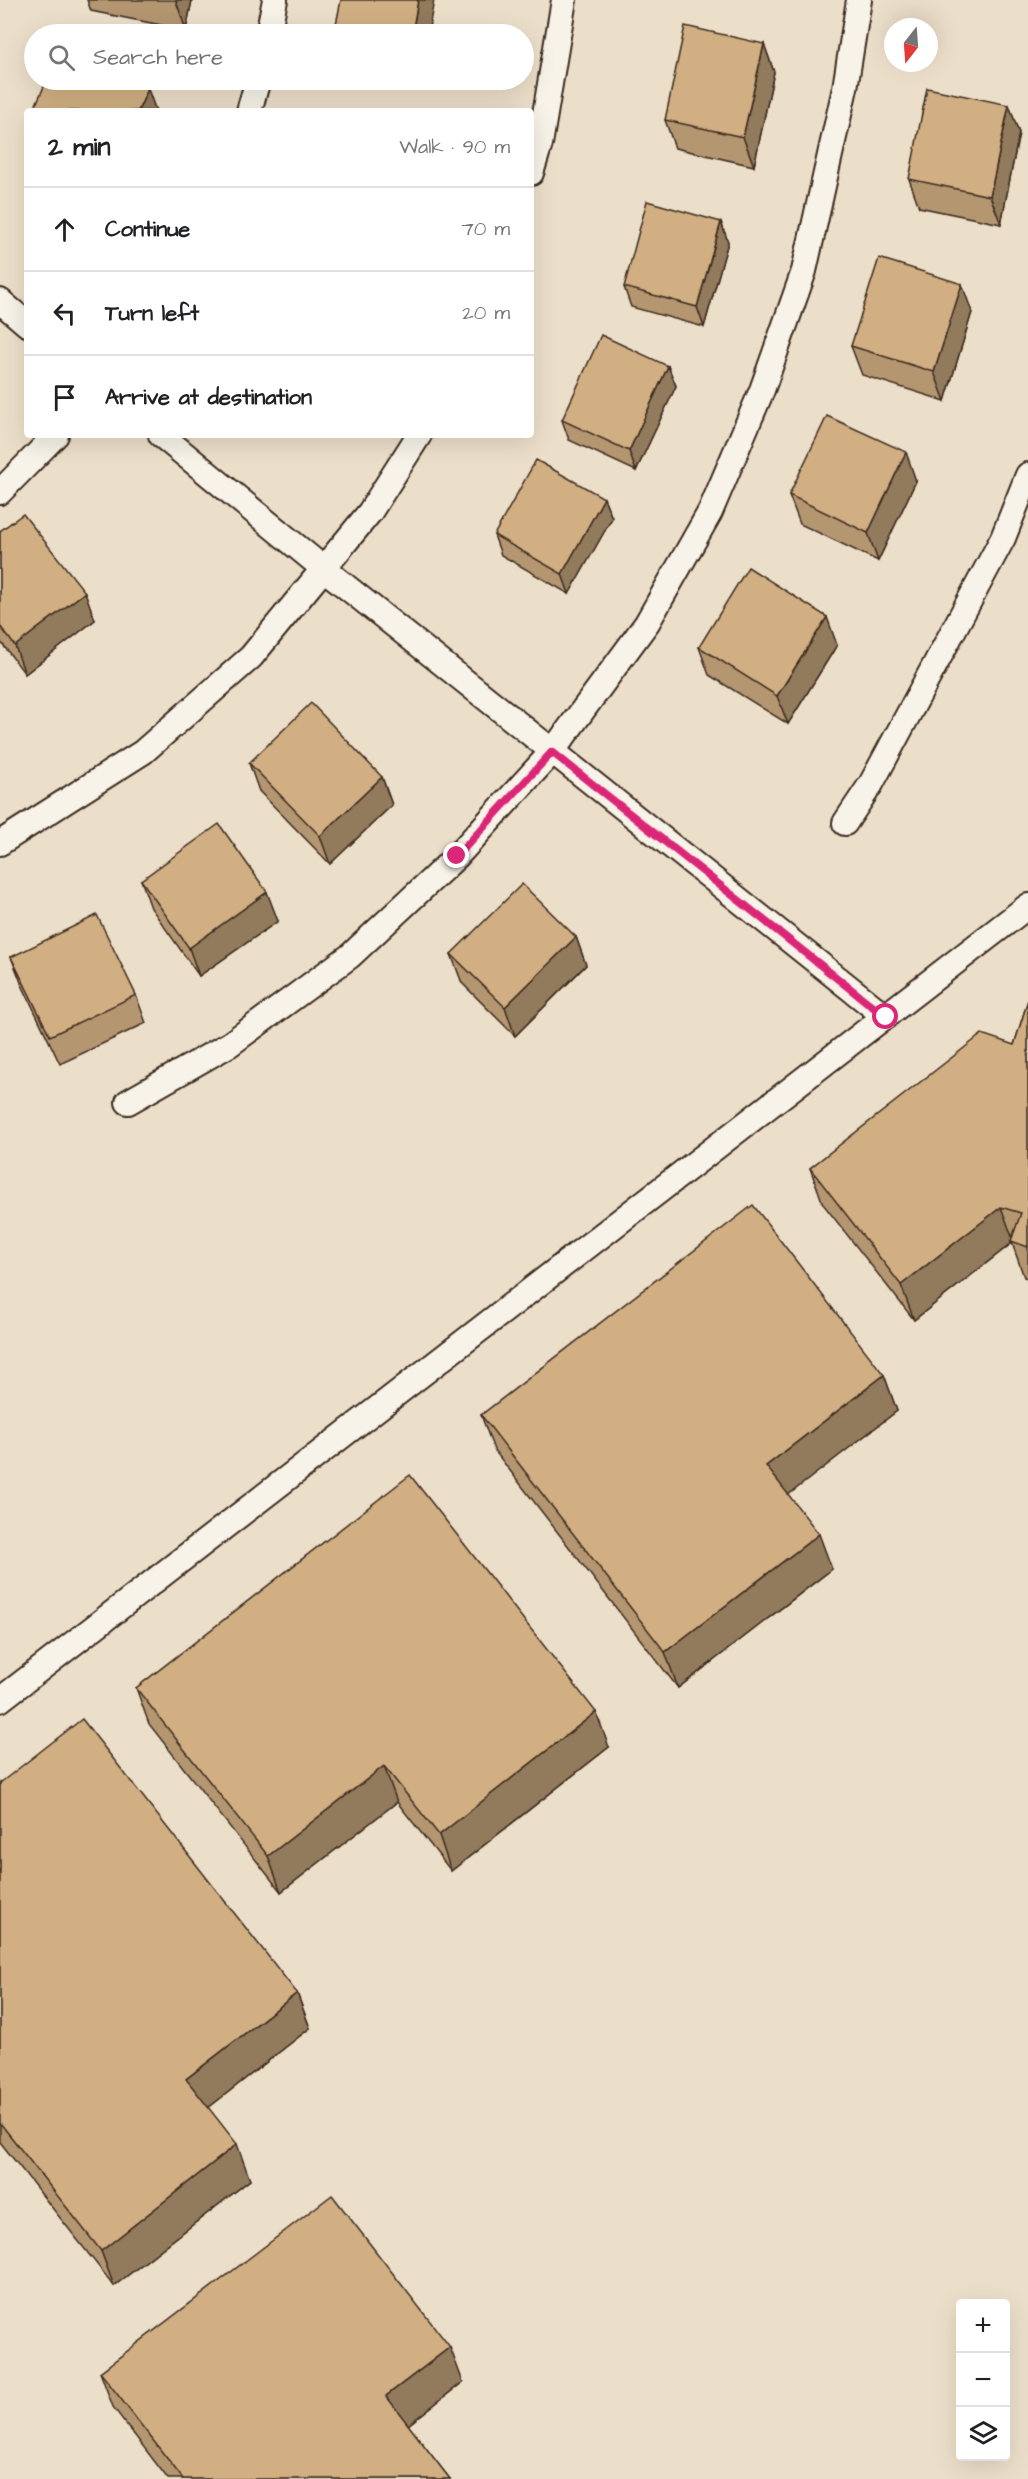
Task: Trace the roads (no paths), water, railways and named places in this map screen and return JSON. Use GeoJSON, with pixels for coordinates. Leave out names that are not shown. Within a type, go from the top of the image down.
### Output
{"type":"FeatureCollection","features":[{"type":"Feature","properties":{"kind":"lane"},"geometry":{"type":"LineString","coordinates":[[270,24],[275,0]]}},
{"type":"Feature","properties":{"kind":"lane"},"geometry":{"type":"LineString","coordinates":[[534,163],[540,144],[564,0]]}},
{"type":"Feature","properties":{"kind":"lane"},"geometry":{"type":"LineString","coordinates":[[128,1102],[230,1044],[350,956],[457,856],[552,752],[647,622],[710,512],[762,390],[804,271],[845,87],[859,0]]}},
{"type":"Feature","properties":{"kind":"lane"},"geometry":{"type":"LineString","coordinates":[[250,108],[255,90]]}},
{"type":"Feature","properties":{"kind":"lane"},"geometry":{"type":"LineString","coordinates":[[0,301],[24,321]]}},
{"type":"Feature","properties":{"kind":"lane"},"geometry":{"type":"LineString","coordinates":[[0,492],[53,438]]}},
{"type":"Feature","properties":{"kind":"lane"},"geometry":{"type":"LineString","coordinates":[[165,438],[324,569],[886,1017]]}},
{"type":"Feature","properties":{"kind":"lane"},"geometry":{"type":"LineString","coordinates":[[0,843],[143,752],[251,657],[370,512],[417,438]]}},
{"type":"Feature","properties":{"kind":"lane"},"geometry":{"type":"LineString","coordinates":[[845,823],[871,784],[1003,538],[1028,475]]}},
{"type":"Feature","properties":{"kind":"lane"},"geometry":{"type":"LineString","coordinates":[[0,1700],[1028,906]]}}]}
